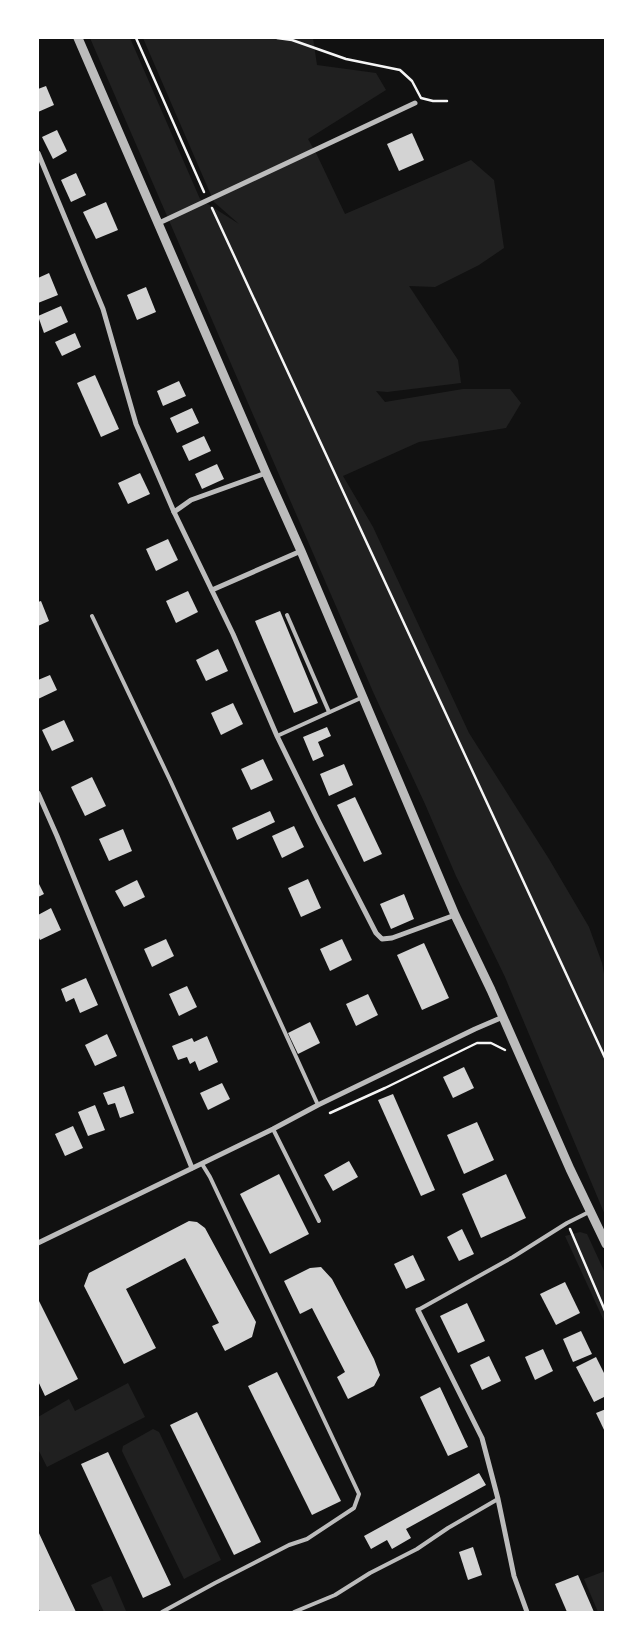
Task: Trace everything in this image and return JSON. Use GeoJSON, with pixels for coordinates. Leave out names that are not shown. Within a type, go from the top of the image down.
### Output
{"type":"FeatureCollection","features":[{"type":"Feature","properties":{"kind":"street"},"geometry":{"type":"LineString","coordinates":[[78,38],[301,551],[455,915],[589,1212],[606,1244]]}},
{"type":"Feature","properties":{"kind":"street"},"geometry":{"type":"LineString","coordinates":[[159,222],[415,103]]}},
{"type":"Feature","properties":{"kind":"street"},"geometry":{"type":"LineString","coordinates":[[38,153],[103,309],[136,424],[174,512],[212,590],[277,736],[367,916],[382,939],[392,938],[455,915]]}},
{"type":"Feature","properties":{"kind":"street"},"geometry":{"type":"LineString","coordinates":[[174,512],[191,500],[266,473]]}},
{"type":"Feature","properties":{"kind":"street"},"geometry":{"type":"LineString","coordinates":[[212,590],[301,551]]}},
{"type":"Feature","properties":{"kind":"street"},"geometry":{"type":"LineString","coordinates":[[38,793],[192,1168]]}},
{"type":"Feature","properties":{"kind":"street"},"geometry":{"type":"LineString","coordinates":[[38,1243],[202,1164],[318,1104],[475,1029],[503,1018]]}},
{"type":"Feature","properties":{"kind":"street"},"geometry":{"type":"LineString","coordinates":[[418,1310],[482,1438],[498,1499],[514,1576],[525,1612]]}},
{"type":"Feature","properties":{"kind":"lane"},"geometry":{"type":"LineString","coordinates":[[287,615],[329,712]]}},
{"type":"Feature","properties":{"kind":"lane"},"geometry":{"type":"LineString","coordinates":[[92,616],[170,780],[318,1104]]}},
{"type":"Feature","properties":{"kind":"lane"},"geometry":{"type":"LineString","coordinates":[[277,736],[363,696]]}},
{"type":"Feature","properties":{"kind":"lane"},"geometry":{"type":"LineString","coordinates":[[272,1129],[319,1221]]}},
{"type":"Feature","properties":{"kind":"lane"},"geometry":{"type":"LineString","coordinates":[[162,1612],[289,1545],[307,1539],[354,1508],[358,1494],[210,1177],[202,1164]]}},
{"type":"Feature","properties":{"kind":"lane"},"geometry":{"type":"LineString","coordinates":[[418,1310],[589,1212]]}},
{"type":"Feature","properties":{"kind":"lane"},"geometry":{"type":"LineString","coordinates":[[294,1612],[335,1595],[370,1573],[417,1549],[448,1528],[498,1499]]}},
{"type":"Feature","properties":{"kind":"path"},"geometry":{"type":"LineString","coordinates":[[136,38],[208,200],[606,1060]]}},
{"type":"Feature","properties":{"kind":"path"},"geometry":{"type":"LineString","coordinates":[[277,38],[292,40],[346,59],[400,70],[412,81],[421,98],[433,101],[447,101]]}},
{"type":"Feature","properties":{"kind":"path"},"geometry":{"type":"LineString","coordinates":[[330,1113],[477,1043],[491,1043],[499,1046],[508,1054]]}},
{"type":"Feature","properties":{"kind":"path"},"geometry":{"type":"LineString","coordinates":[[567,1223],[606,1313]]}},
{"type":"Feature","properties":{"kind":"shaded area"},"geometry":{"type":"Polygon","coordinates":[[[90,38],[130,38],[200,199],[239,224],[214,202],[143,38],[313,38],[317,65],[376,73],[386,90],[308,139],[345,214],[471,160],[494,180],[504,248],[479,265],[435,287],[409,286],[458,360],[461,383],[387,392],[376,391],[385,402],[463,389],[510,389],[521,403],[506,428],[419,442],[343,476],[373,527],[469,733],[549,859],[589,927],[602,963],[606,985],[605,1215],[505,977],[456,876],[374,694],[90,38]]]}},
{"type":"Feature","properties":{"kind":"shaded area"},"geometry":{"type":"Polygon","coordinates":[[[580,1232],[587,1234],[605,1273],[605,1323],[565,1236],[580,1232]]]}},
{"type":"Feature","properties":{"kind":"shaded area"},"geometry":{"type":"Polygon","coordinates":[[[128,1383],[145,1417],[47,1467],[38,1449],[38,1417],[69,1399],[75,1411],[128,1383]]]}},
{"type":"Feature","properties":{"kind":"shaded area"},"geometry":{"type":"Polygon","coordinates":[[[153,1429],[159,1432],[221,1560],[184,1579],[122,1451],[123,1446],[153,1429]]]}},
{"type":"Feature","properties":{"kind":"shaded area"},"geometry":{"type":"Polygon","coordinates":[[[605,1571],[605,1612],[598,1612],[584,1579],[605,1571]]]}},
{"type":"Feature","properties":{"kind":"shaded area"},"geometry":{"type":"Polygon","coordinates":[[[111,1576],[126,1611],[104,1612],[91,1585],[111,1576]]]}},
{"type":"Feature","properties":{"kind":"building"},"geometry":{"type":"Polygon","coordinates":[[[46,86],[54,105],[38,112],[38,89],[46,86]]]}},
{"type":"Feature","properties":{"kind":"building"},"geometry":{"type":"Polygon","coordinates":[[[57,130],[67,151],[53,159],[42,137],[57,130]]]}},
{"type":"Feature","properties":{"kind":"building"},"geometry":{"type":"Polygon","coordinates":[[[412,133],[424,160],[399,171],[387,144],[412,133]]]}},
{"type":"Feature","properties":{"kind":"building"},"geometry":{"type":"Polygon","coordinates":[[[76,173],[86,195],[71,202],[61,180],[76,173]]]}},
{"type":"Feature","properties":{"kind":"building"},"geometry":{"type":"Polygon","coordinates":[[[106,202],[118,230],[96,239],[83,212],[106,202]]]}},
{"type":"Feature","properties":{"kind":"building"},"geometry":{"type":"Polygon","coordinates":[[[49,273],[58,295],[38,303],[38,278],[49,273]]]}},
{"type":"Feature","properties":{"kind":"building"},"geometry":{"type":"Polygon","coordinates":[[[146,287],[156,312],[137,320],[127,295],[146,287]]]}},
{"type":"Feature","properties":{"kind":"building"},"geometry":{"type":"Polygon","coordinates":[[[61,306],[68,322],[44,333],[38,316],[61,306]]]}},
{"type":"Feature","properties":{"kind":"building"},"geometry":{"type":"Polygon","coordinates":[[[75,333],[81,347],[62,356],[55,342],[75,333]]]}},
{"type":"Feature","properties":{"kind":"building"},"geometry":{"type":"Polygon","coordinates":[[[95,375],[119,429],[101,437],[77,383],[95,375]]]}},
{"type":"Feature","properties":{"kind":"building"},"geometry":{"type":"Polygon","coordinates":[[[179,381],[186,396],[163,406],[157,391],[179,381]]]}},
{"type":"Feature","properties":{"kind":"building"},"geometry":{"type":"Polygon","coordinates":[[[192,408],[199,423],[177,433],[170,418],[192,408]]]}},
{"type":"Feature","properties":{"kind":"building"},"geometry":{"type":"Polygon","coordinates":[[[204,436],[211,451],[189,461],[182,446],[204,436]]]}},
{"type":"Feature","properties":{"kind":"building"},"geometry":{"type":"Polygon","coordinates":[[[217,464],[224,479],[202,489],[195,474],[217,464]]]}},
{"type":"Feature","properties":{"kind":"building"},"geometry":{"type":"Polygon","coordinates":[[[140,473],[150,494],[128,504],[118,483],[140,473]]]}},
{"type":"Feature","properties":{"kind":"building"},"geometry":{"type":"Polygon","coordinates":[[[168,539],[178,560],[156,571],[146,549],[168,539]]]}},
{"type":"Feature","properties":{"kind":"building"},"geometry":{"type":"Polygon","coordinates":[[[188,591],[198,612],[176,623],[166,601],[188,591]]]}},
{"type":"Feature","properties":{"kind":"building"},"geometry":{"type":"Polygon","coordinates":[[[41,601],[49,621],[38,626],[38,602],[41,601]]]}},
{"type":"Feature","properties":{"kind":"building"},"geometry":{"type":"Polygon","coordinates":[[[280,611],[318,703],[294,713],[255,621],[280,611]]]}},
{"type":"Feature","properties":{"kind":"building"},"geometry":{"type":"Polygon","coordinates":[[[218,649],[228,671],[206,681],[196,660],[218,649]]]}},
{"type":"Feature","properties":{"kind":"building"},"geometry":{"type":"Polygon","coordinates":[[[50,675],[57,690],[38,699],[38,680],[50,675]]]}},
{"type":"Feature","properties":{"kind":"building"},"geometry":{"type":"Polygon","coordinates":[[[233,703],[243,724],[221,735],[211,713],[233,703]]]}},
{"type":"Feature","properties":{"kind":"building"},"geometry":{"type":"Polygon","coordinates":[[[64,720],[74,741],[52,751],[42,730],[64,720]]]}},
{"type":"Feature","properties":{"kind":"building"},"geometry":{"type":"Polygon","coordinates":[[[327,727],[331,736],[318,742],[324,756],[313,761],[303,737],[327,727]]]}},
{"type":"Feature","properties":{"kind":"building"},"geometry":{"type":"Polygon","coordinates":[[[263,759],[273,780],[251,790],[241,769],[263,759]]]}},
{"type":"Feature","properties":{"kind":"building"},"geometry":{"type":"Polygon","coordinates":[[[344,764],[353,785],[329,796],[320,774],[344,764]]]}},
{"type":"Feature","properties":{"kind":"building"},"geometry":{"type":"Polygon","coordinates":[[[92,777],[106,806],[85,816],[71,787],[92,777]]]}},
{"type":"Feature","properties":{"kind":"building"},"geometry":{"type":"Polygon","coordinates":[[[355,797],[382,854],[364,862],[337,805],[355,797]]]}},
{"type":"Feature","properties":{"kind":"building"},"geometry":{"type":"Polygon","coordinates":[[[270,811],[275,822],[237,840],[232,828],[270,811]]]}},
{"type":"Feature","properties":{"kind":"building"},"geometry":{"type":"Polygon","coordinates":[[[294,826],[304,847],[282,858],[272,836],[294,826]]]}},
{"type":"Feature","properties":{"kind":"building"},"geometry":{"type":"Polygon","coordinates":[[[123,829],[132,851],[109,861],[99,839],[123,829]]]}},
{"type":"Feature","properties":{"kind":"building"},"geometry":{"type":"Polygon","coordinates":[[[308,879],[321,908],[301,917],[288,888],[308,879]]]}},
{"type":"Feature","properties":{"kind":"building"},"geometry":{"type":"Polygon","coordinates":[[[137,880],[145,897],[124,907],[115,891],[137,880]]]}},
{"type":"Feature","properties":{"kind":"building"},"geometry":{"type":"Polygon","coordinates":[[[38,882],[44,894],[38,897],[38,882]]]}},
{"type":"Feature","properties":{"kind":"building"},"geometry":{"type":"Polygon","coordinates":[[[404,894],[414,919],[391,929],[380,904],[404,894]]]}},
{"type":"Feature","properties":{"kind":"building"},"geometry":{"type":"Polygon","coordinates":[[[51,908],[61,930],[40,940],[38,936],[38,915],[51,908]]]}},
{"type":"Feature","properties":{"kind":"building"},"geometry":{"type":"Polygon","coordinates":[[[166,939],[174,956],[152,967],[144,949],[166,939]]]}},
{"type":"Feature","properties":{"kind":"building"},"geometry":{"type":"Polygon","coordinates":[[[342,939],[352,960],[330,971],[320,949],[342,939]]]}},
{"type":"Feature","properties":{"kind":"building"},"geometry":{"type":"Polygon","coordinates":[[[424,943],[449,998],[422,1010],[397,955],[424,943]]]}},
{"type":"Feature","properties":{"kind":"building"},"geometry":{"type":"Polygon","coordinates":[[[86,978],[98,1005],[80,1013],[74,998],[66,1002],[61,989],[86,978]]]}},
{"type":"Feature","properties":{"kind":"building"},"geometry":{"type":"Polygon","coordinates":[[[187,986],[197,1007],[179,1016],[169,994],[187,986]]]}},
{"type":"Feature","properties":{"kind":"building"},"geometry":{"type":"Polygon","coordinates":[[[368,994],[378,1015],[356,1026],[346,1004],[368,994]]]}},
{"type":"Feature","properties":{"kind":"building"},"geometry":{"type":"Polygon","coordinates":[[[310,1022],[320,1043],[298,1054],[288,1033],[310,1022]]]}},
{"type":"Feature","properties":{"kind":"building"},"geometry":{"type":"Polygon","coordinates":[[[107,1034],[117,1056],[95,1066],[85,1045],[107,1034]]]}},
{"type":"Feature","properties":{"kind":"building"},"geometry":{"type":"Polygon","coordinates":[[[207,1036],[218,1062],[199,1071],[195,1061],[190,1064],[187,1057],[178,1060],[172,1046],[192,1038],[194,1042],[207,1036]]]}},
{"type":"Feature","properties":{"kind":"building"},"geometry":{"type":"Polygon","coordinates":[[[464,1067],[474,1088],[453,1098],[443,1077],[464,1067]]]}},
{"type":"Feature","properties":{"kind":"building"},"geometry":{"type":"Polygon","coordinates":[[[222,1083],[230,1099],[208,1110],[200,1093],[222,1083]]]}},
{"type":"Feature","properties":{"kind":"building"},"geometry":{"type":"Polygon","coordinates":[[[124,1086],[134,1113],[120,1118],[115,1103],[108,1105],[103,1093],[124,1086]]]}},
{"type":"Feature","properties":{"kind":"building"},"geometry":{"type":"Polygon","coordinates":[[[393,1094],[435,1190],[421,1196],[378,1100],[393,1094]]]}},
{"type":"Feature","properties":{"kind":"building"},"geometry":{"type":"Polygon","coordinates":[[[95,1105],[105,1130],[88,1136],[78,1112],[95,1105]]]}},
{"type":"Feature","properties":{"kind":"building"},"geometry":{"type":"Polygon","coordinates":[[[477,1122],[494,1160],[464,1174],[447,1135],[477,1122]]]}},
{"type":"Feature","properties":{"kind":"building"},"geometry":{"type":"Polygon","coordinates":[[[73,1126],[83,1148],[65,1156],[55,1134],[73,1126]]]}},
{"type":"Feature","properties":{"kind":"building"},"geometry":{"type":"Polygon","coordinates":[[[349,1161],[358,1177],[333,1191],[324,1175],[349,1161]]]}},
{"type":"Feature","properties":{"kind":"building"},"geometry":{"type":"Polygon","coordinates":[[[279,1174],[309,1234],[270,1254],[240,1194],[279,1174]]]}},
{"type":"Feature","properties":{"kind":"building"},"geometry":{"type":"Polygon","coordinates":[[[506,1174],[526,1218],[481,1238],[462,1194],[506,1174]]]}},
{"type":"Feature","properties":{"kind":"building"},"geometry":{"type":"Polygon","coordinates":[[[189,1221],[197,1222],[205,1228],[256,1322],[252,1337],[225,1351],[212,1326],[219,1323],[185,1258],[126,1289],[156,1348],[124,1364],[84,1286],[89,1273],[189,1221]]]}},
{"type":"Feature","properties":{"kind":"building"},"geometry":{"type":"Polygon","coordinates":[[[462,1229],[474,1254],[459,1261],[447,1237],[462,1229]]]}},
{"type":"Feature","properties":{"kind":"building"},"geometry":{"type":"Polygon","coordinates":[[[413,1255],[425,1280],[406,1289],[394,1264],[413,1255]]]}},
{"type":"Feature","properties":{"kind":"building"},"geometry":{"type":"Polygon","coordinates":[[[321,1267],[332,1279],[374,1359],[380,1375],[374,1386],[348,1399],[337,1377],[345,1372],[312,1308],[300,1314],[284,1281],[310,1268],[321,1267]]]}},
{"type":"Feature","properties":{"kind":"building"},"geometry":{"type":"Polygon","coordinates":[[[565,1282],[580,1313],[556,1325],[540,1294],[565,1282]]]}},
{"type":"Feature","properties":{"kind":"building"},"geometry":{"type":"Polygon","coordinates":[[[38,1299],[78,1379],[45,1396],[38,1381],[38,1299]]]}},
{"type":"Feature","properties":{"kind":"building"},"geometry":{"type":"Polygon","coordinates":[[[467,1303],[485,1341],[458,1353],[440,1316],[467,1303]]]}},
{"type":"Feature","properties":{"kind":"building"},"geometry":{"type":"Polygon","coordinates":[[[581,1331],[592,1354],[573,1362],[563,1339],[581,1331]]]}},
{"type":"Feature","properties":{"kind":"building"},"geometry":{"type":"Polygon","coordinates":[[[543,1349],[553,1371],[535,1380],[525,1357],[543,1349]]]}},
{"type":"Feature","properties":{"kind":"building"},"geometry":{"type":"Polygon","coordinates":[[[489,1356],[501,1381],[482,1390],[470,1365],[489,1356]]]}},
{"type":"Feature","properties":{"kind":"building"},"geometry":{"type":"Polygon","coordinates":[[[596,1357],[606,1377],[606,1396],[594,1402],[576,1367],[596,1357]]]}},
{"type":"Feature","properties":{"kind":"building"},"geometry":{"type":"Polygon","coordinates":[[[277,1372],[341,1501],[312,1515],[248,1386],[277,1372]]]}},
{"type":"Feature","properties":{"kind":"building"},"geometry":{"type":"Polygon","coordinates":[[[440,1387],[468,1447],[448,1456],[420,1397],[440,1387]]]}},
{"type":"Feature","properties":{"kind":"building"},"geometry":{"type":"Polygon","coordinates":[[[606,1409],[606,1434],[596,1413],[606,1409]]]}},
{"type":"Feature","properties":{"kind":"building"},"geometry":{"type":"Polygon","coordinates":[[[197,1412],[261,1542],[234,1555],[170,1425],[197,1412]]]}},
{"type":"Feature","properties":{"kind":"building"},"geometry":{"type":"Polygon","coordinates":[[[108,1452],[171,1585],[143,1598],[81,1464],[108,1452]]]}},
{"type":"Feature","properties":{"kind":"building"},"geometry":{"type":"Polygon","coordinates":[[[479,1473],[486,1485],[406,1529],[411,1538],[392,1549],[387,1540],[371,1549],[364,1536],[479,1473]]]}},
{"type":"Feature","properties":{"kind":"building"},"geometry":{"type":"Polygon","coordinates":[[[38,1531],[76,1612],[40,1612],[38,1607],[38,1531]]]}},
{"type":"Feature","properties":{"kind":"building"},"geometry":{"type":"Polygon","coordinates":[[[473,1547],[482,1575],[468,1580],[459,1552],[473,1547]]]}},
{"type":"Feature","properties":{"kind":"building"},"geometry":{"type":"Polygon","coordinates":[[[578,1575],[594,1612],[567,1612],[555,1584],[578,1575]]]}}]}
